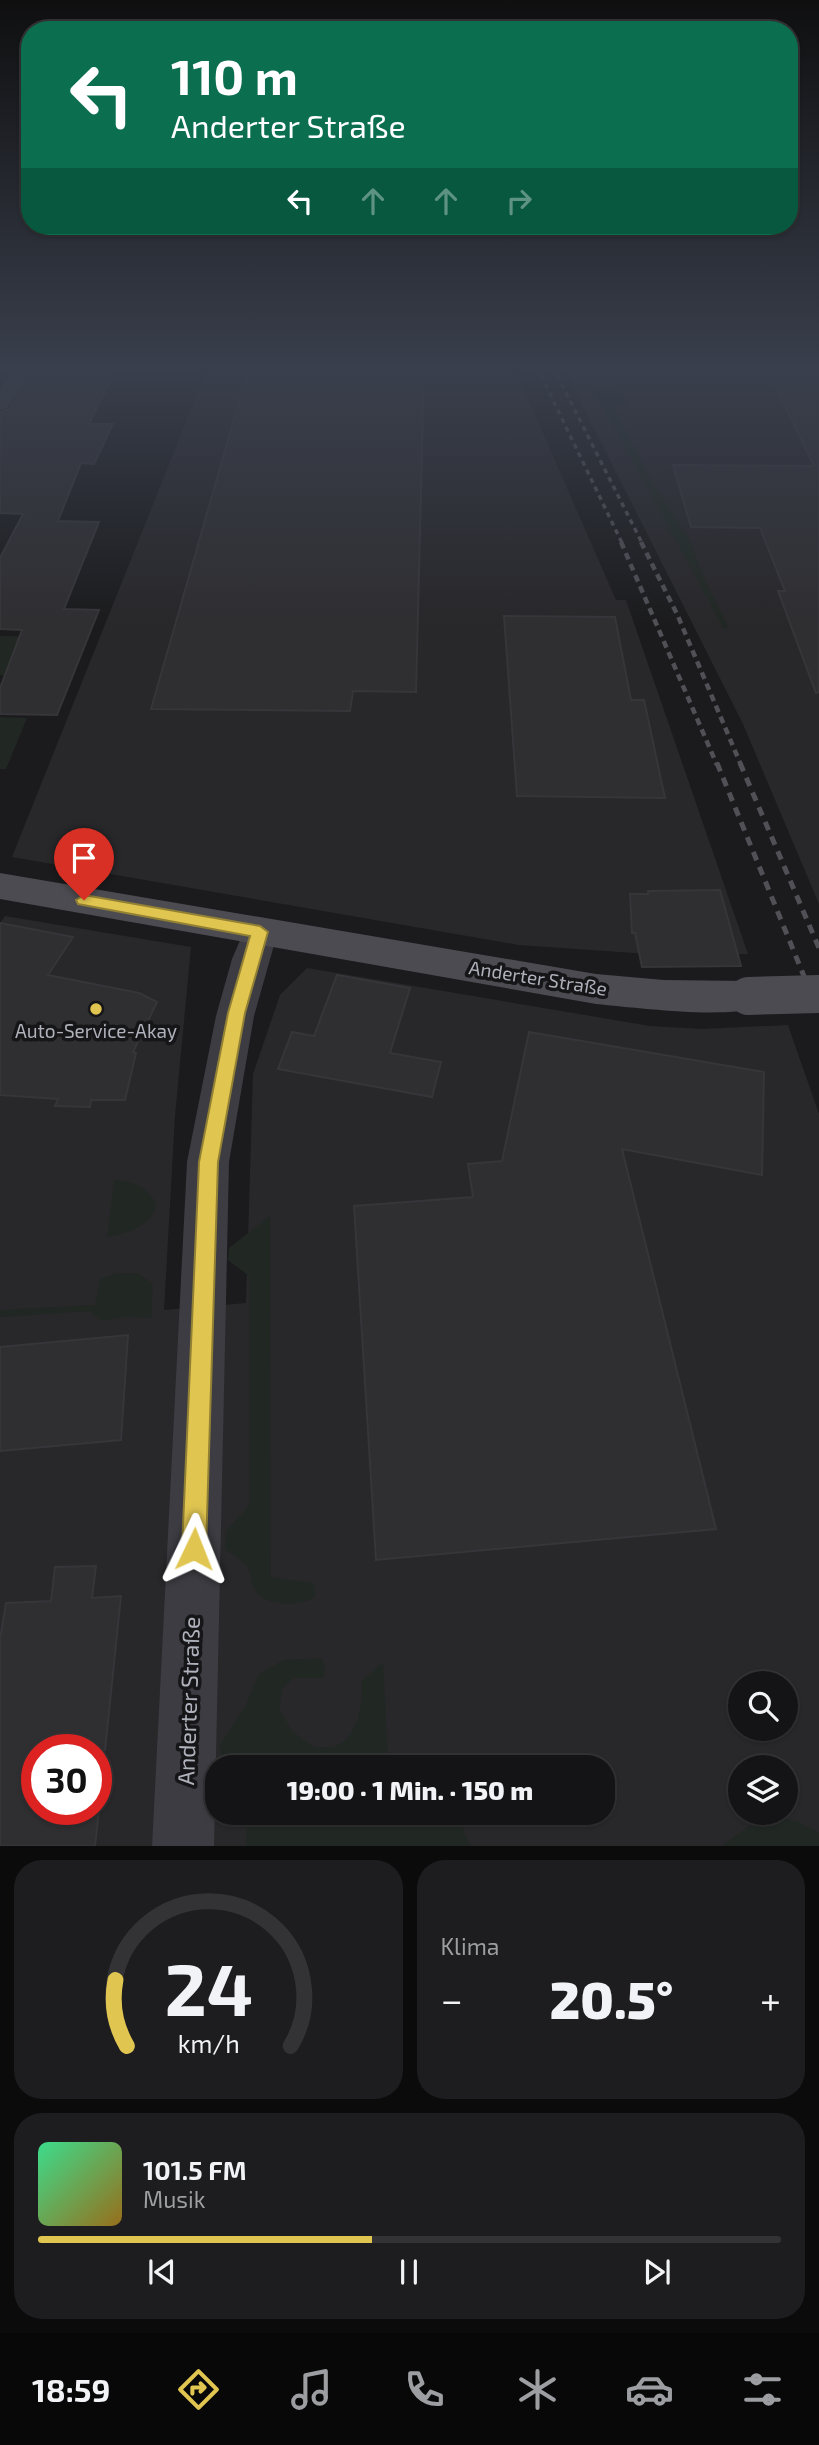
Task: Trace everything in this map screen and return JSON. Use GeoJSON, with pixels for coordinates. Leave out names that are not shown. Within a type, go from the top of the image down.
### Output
{"type":"FeatureCollection","features":[{"type":"Feature","properties":{"kind":"main road","name":"Anderter Straße"},"geometry":{"type":"LineString","coordinates":[[0,886],[596,989],[664,995],[819,994]]}},
{"type":"Feature","properties":{"kind":"street","name":"Anderter Straße"},"geometry":{"type":"LineString","coordinates":[[183,1846],[208,1162],[230,1042],[251,955],[260,932]]}},
{"type":"Feature","properties":{"kind":"shaded area"},"geometry":{"type":"Polygon","coordinates":[[[174,453],[552,453],[616,600],[626,600],[748,954],[663,955],[519,945],[12,857],[174,453]]]}},
{"type":"Feature","properties":{"kind":"shaded area"},"geometry":{"type":"Polygon","coordinates":[[[606,453],[819,453],[819,904],[743,724],[606,453]]]}},
{"type":"Feature","properties":{"kind":"shaded area"},"geometry":{"type":"Polygon","coordinates":[[[628,453],[638,453],[655,487],[689,538],[704,578],[728,627],[724,629],[628,453]]]}},
{"type":"Feature","properties":{"kind":"shaded area"},"geometry":{"type":"Polygon","coordinates":[[[0,636],[62,637],[29,680],[0,675],[0,636]]]}},
{"type":"Feature","properties":{"kind":"shaded area"},"geometry":{"type":"Polygon","coordinates":[[[0,717],[27,718],[6,769],[0,769],[0,717]]]}},
{"type":"Feature","properties":{"kind":"shaded area"},"geometry":{"type":"Polygon","coordinates":[[[5,916],[191,947],[175,1116],[164,1310],[246,1303],[253,1074],[280,995],[307,968],[650,1026],[702,1029],[788,1025],[819,1114],[819,1846],[0,1846],[0,923],[5,916]]]}},
{"type":"Feature","properties":{"kind":"shaded area"},"geometry":{"type":"Polygon","coordinates":[[[114,1180],[139,1186],[149,1193],[156,1205],[150,1219],[138,1228],[107,1237],[114,1180]]]}},
{"type":"Feature","properties":{"kind":"shaded area"},"geometry":{"type":"Polygon","coordinates":[[[270,1216],[271,1577],[312,1583],[315,1586],[315,1597],[293,1604],[269,1601],[257,1593],[247,1567],[225,1549],[226,1531],[249,1506],[249,1276],[228,1260],[229,1248],[270,1216]]]}},
{"type":"Feature","properties":{"kind":"shaded area"},"geometry":{"type":"Polygon","coordinates":[[[117,1273],[138,1273],[153,1284],[151,1318],[127,1317],[101,1321],[90,1311],[0,1317],[0,1310],[95,1305],[100,1279],[117,1273]]]}},
{"type":"Feature","properties":{"kind":"shaded area"},"geometry":{"type":"Polygon","coordinates":[[[322,1658],[325,1668],[323,1678],[294,1678],[283,1688],[279,1709],[292,1731],[314,1747],[334,1747],[350,1735],[358,1718],[362,1681],[383,1662],[388,1755],[221,1755],[220,1745],[246,1705],[259,1674],[284,1660],[322,1658]]]}},
{"type":"Feature","properties":{"kind":"shaded area"},"geometry":{"type":"Polygon","coordinates":[[[798,1822],[819,1833],[819,1846],[722,1846],[753,1825],[798,1825],[798,1822]]]}},
{"type":"Feature","properties":{"kind":"shaded area"},"geometry":{"type":"Polygon","coordinates":[[[247,1825],[461,1825],[470,1846],[246,1846],[247,1825]]]}},
{"type":"Feature","properties":{"kind":"building"},"geometry":{"type":"Polygon","coordinates":[[[0,453],[99,453],[94,464],[81,463],[58,521],[99,522],[64,609],[99,610],[57,715],[0,714],[0,688],[22,630],[0,629],[0,558],[23,514],[0,513],[0,453]]]}},
{"type":"Feature","properties":{"kind":"building"},"geometry":{"type":"Polygon","coordinates":[[[224,453],[422,453],[416,692],[353,691],[350,711],[151,709],[224,453]]]}},
{"type":"Feature","properties":{"kind":"building"},"geometry":{"type":"Polygon","coordinates":[[[808,453],[819,453],[819,692],[816,693],[778,591],[785,591],[760,528],[691,527],[673,465],[814,466],[808,453]]]}},
{"type":"Feature","properties":{"kind":"building"},"geometry":{"type":"Polygon","coordinates":[[[504,616],[615,617],[631,700],[644,700],[665,798],[517,796],[504,616]]]}},
{"type":"Feature","properties":{"kind":"building"},"geometry":{"type":"Polygon","coordinates":[[[720,890],[741,966],[642,967],[635,933],[632,933],[630,894],[648,894],[648,891],[720,890]]]}},
{"type":"Feature","properties":{"kind":"building"},"geometry":{"type":"Polygon","coordinates":[[[0,923],[73,937],[48,975],[139,993],[157,1002],[133,1052],[136,1053],[125,1100],[91,1100],[90,1107],[55,1106],[58,1099],[0,1095],[0,923]]]}},
{"type":"Feature","properties":{"kind":"building"},"geometry":{"type":"Polygon","coordinates":[[[337,975],[410,988],[390,1053],[441,1062],[432,1097],[278,1069],[292,1032],[314,1036],[337,975]]]}},
{"type":"Feature","properties":{"kind":"building"},"geometry":{"type":"Polygon","coordinates":[[[529,1032],[764,1072],[762,1175],[622,1149],[716,1529],[376,1560],[354,1206],[473,1197],[468,1164],[502,1161],[529,1032]]]}},
{"type":"Feature","properties":{"kind":"building"},"geometry":{"type":"Polygon","coordinates":[[[128,1335],[121,1440],[0,1451],[0,1347],[128,1335]]]}},
{"type":"Feature","properties":{"kind":"building"},"geometry":{"type":"Polygon","coordinates":[[[96,1566],[92,1598],[121,1596],[107,1734],[21,1734],[21,1825],[97,1825],[95,1846],[0,1846],[0,1639],[6,1603],[51,1601],[55,1567],[96,1566]]]}},
{"type":"Feature","properties":{"kind":"railway"},"geometry":{"type":"LineString","coordinates":[[579,453],[622,543]]}},
{"type":"Feature","properties":{"kind":"railway"},"geometry":{"type":"LineString","coordinates":[[597,453],[642,543]]}},
{"type":"Feature","properties":{"kind":"railway"},"geometry":{"type":"LineString","coordinates":[[621,542],[717,765]]}},
{"type":"Feature","properties":{"kind":"railway"},"geometry":{"type":"LineString","coordinates":[[641,542],[677,614],[741,765]]}},
{"type":"Feature","properties":{"kind":"railway"},"geometry":{"type":"LineString","coordinates":[[717,763],[819,1013]]}},
{"type":"Feature","properties":{"kind":"railway"},"geometry":{"type":"LineString","coordinates":[[740,763],[819,948]]}},
{"type":"Feature","properties":{"kind":"place","name":"Auto-Service-Akay"},"geometry":{"type":"Point","coordinates":[96,1009]}},
{"type":"Feature","properties":{"kind":"route"},"geometry":{"type":"LineString","coordinates":[[84,900],[260,932],[236,1013],[208,1162],[194,1549]]}}]}
